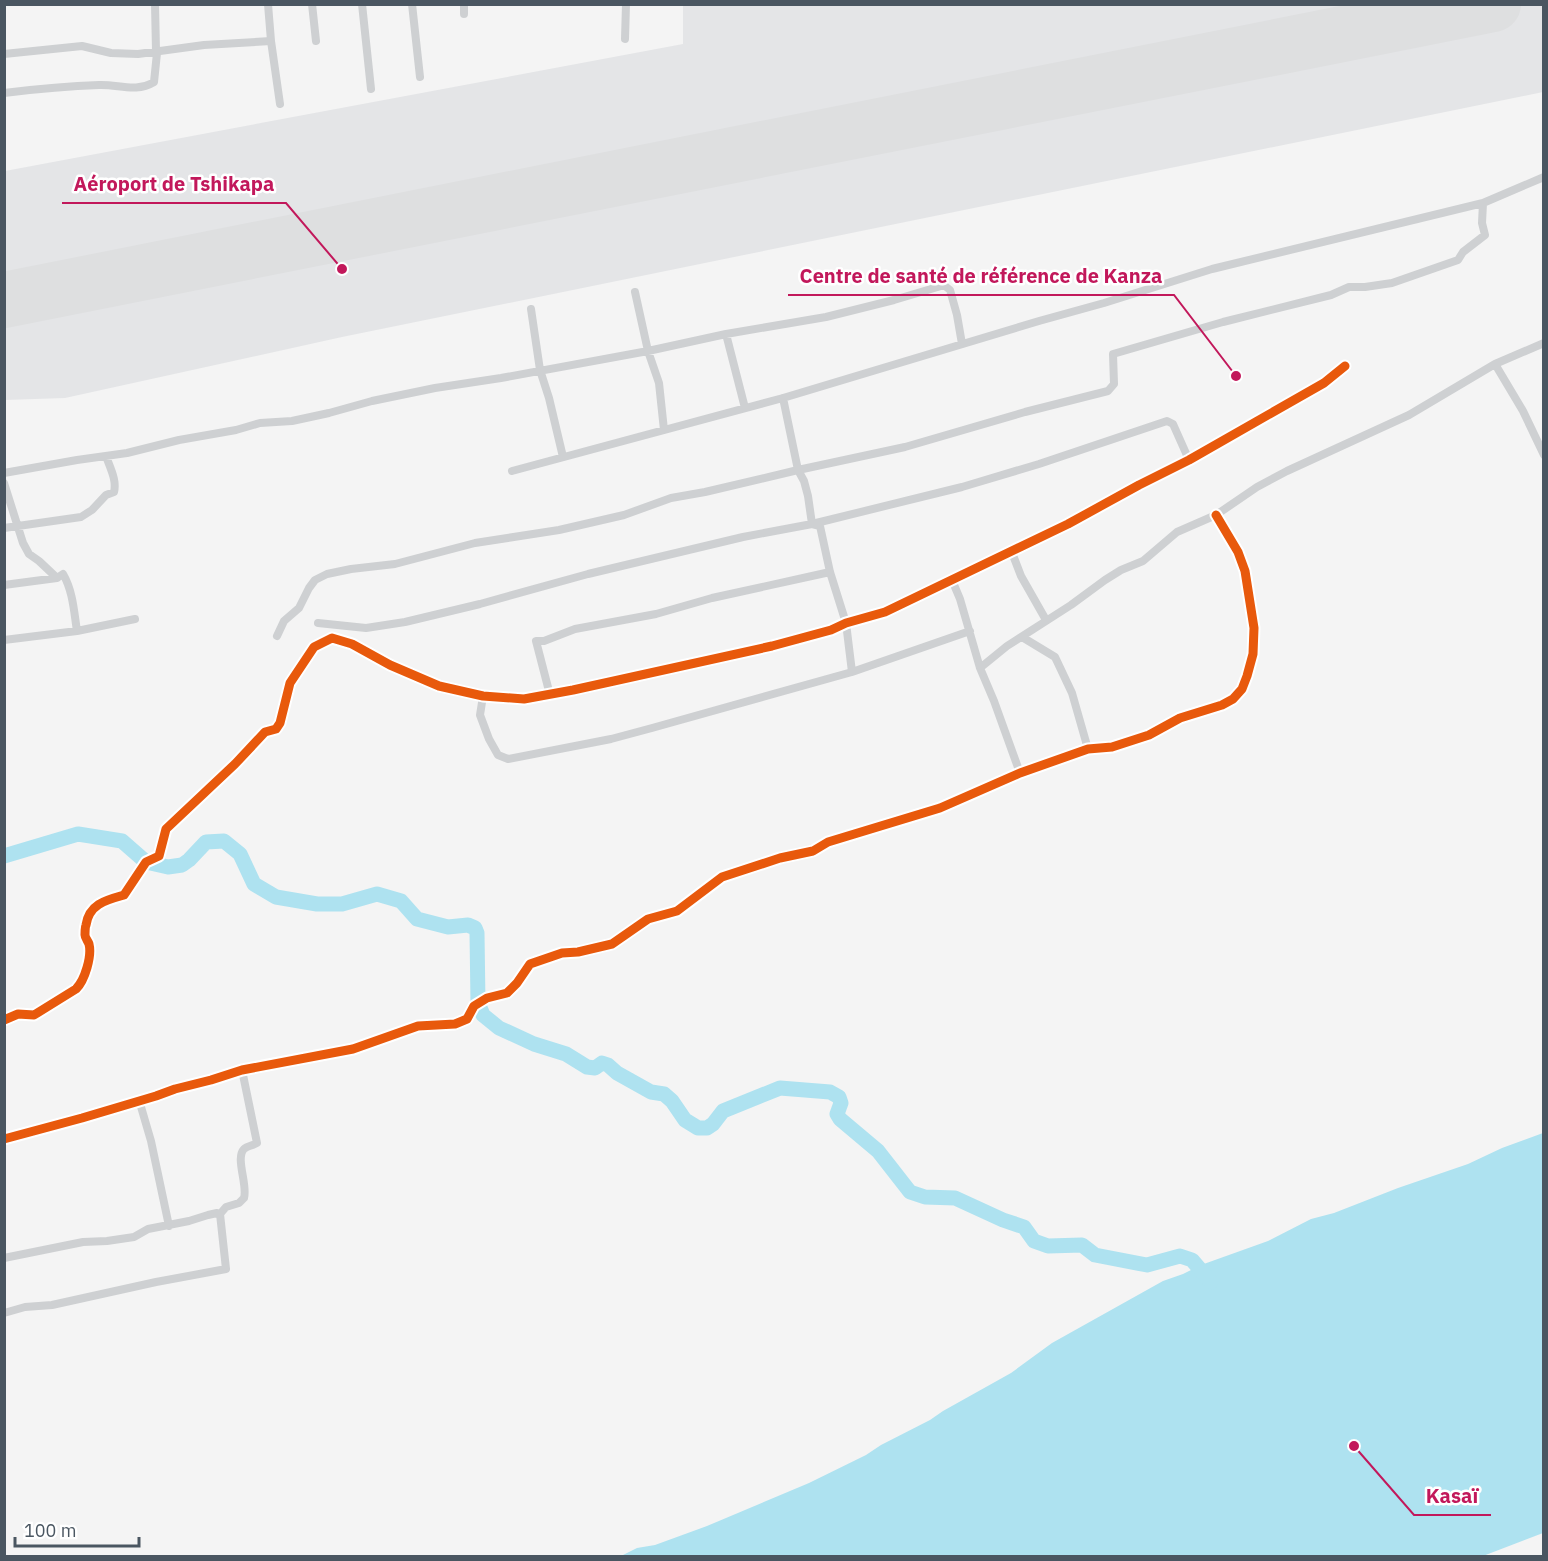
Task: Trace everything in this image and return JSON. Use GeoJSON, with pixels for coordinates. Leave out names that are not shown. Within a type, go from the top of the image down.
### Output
{"type":"FeatureCollection","features":[{"type":"Feature","properties":{"kind":"street"},"geometry":{"type":"LineString","coordinates":[[4,93],[50,87],[103,85],[127,88],[150,85],[154,82],[157,53],[155,4]]}},
{"type":"Feature","properties":{"kind":"street"},"geometry":{"type":"LineString","coordinates":[[268,4],[280,104]]}},
{"type":"Feature","properties":{"kind":"street"},"geometry":{"type":"LineString","coordinates":[[312,4],[315,41]]}},
{"type":"Feature","properties":{"kind":"street"},"geometry":{"type":"LineString","coordinates":[[362,4],[371,89]]}},
{"type":"Feature","properties":{"kind":"street"},"geometry":{"type":"LineString","coordinates":[[412,4],[420,77]]}},
{"type":"Feature","properties":{"kind":"street"},"geometry":{"type":"LineString","coordinates":[[625,39],[626,4]]}},
{"type":"Feature","properties":{"kind":"street"},"geometry":{"type":"LineString","coordinates":[[4,54],[82,46],[111,52],[138,54],[204,45],[271,41]]}},
{"type":"Feature","properties":{"kind":"street"},"geometry":{"type":"LineString","coordinates":[[512,471],[783,398],[1212,269],[1483,203],[1544,177]]}},
{"type":"Feature","properties":{"kind":"street"},"geometry":{"type":"LineString","coordinates":[[277,636],[284,621],[299,608],[315,580],[327,574],[395,564],[475,543],[559,530],[624,515],[671,498],[905,447],[1025,412],[1108,391],[1114,384],[1113,354],[1223,321],[1331,295],[1349,287],[1392,283],[1458,260],[1463,252],[1485,235],[1482,223],[1483,203]]}},
{"type":"Feature","properties":{"kind":"street"},"geometry":{"type":"LineString","coordinates":[[4,473],[106,456],[236,430],[260,423],[292,421],[329,414],[372,401],[435,388],[501,378],[826,317],[941,286],[950,290],[962,344]]}},
{"type":"Feature","properties":{"kind":"street"},"geometry":{"type":"LineString","coordinates":[[635,292],[648,351],[659,383],[664,430]]}},
{"type":"Feature","properties":{"kind":"street"},"geometry":{"type":"LineString","coordinates":[[531,309],[540,370],[563,457]]}},
{"type":"Feature","properties":{"kind":"street"},"geometry":{"type":"LineString","coordinates":[[726,334],[745,408]]}},
{"type":"Feature","properties":{"kind":"street"},"geometry":{"type":"LineString","coordinates":[[980,668],[1007,646],[1105,580],[1143,561],[1177,532],[1216,515],[1257,487],[1287,471],[1409,415],[1495,364],[1544,343]]}},
{"type":"Feature","properties":{"kind":"street"},"geometry":{"type":"LineString","coordinates":[[1495,364],[1523,411],[1544,455]]}},
{"type":"Feature","properties":{"kind":"street"},"geometry":{"type":"LineString","coordinates":[[4,1020],[18,1014],[34,1015],[82,983],[89,945],[85,934],[89,913],[105,900],[124,895],[146,862],[159,856],[166,829],[265,732],[276,729],[280,723],[290,683],[314,647],[332,638],[352,644],[390,665],[439,686],[483,696],[524,699],[772,646],[885,612],[1068,524],[1189,460],[1324,383],[1346,366]]}},
{"type":"Feature","properties":{"kind":"street"},"geometry":{"type":"LineString","coordinates":[[783,398],[798,470],[806,488],[812,524]]}},
{"type":"Feature","properties":{"kind":"street"},"geometry":{"type":"LineString","coordinates":[[318,622],[366,628],[405,622],[588,574],[743,537],[812,524],[962,487],[1028,468],[1167,421],[1173,424],[1189,460]]}},
{"type":"Feature","properties":{"kind":"street"},"geometry":{"type":"LineString","coordinates":[[4,528],[81,517],[87,514],[106,495],[114,492],[116,487],[106,456]]}},
{"type":"Feature","properties":{"kind":"street"},"geometry":{"type":"LineString","coordinates":[[4,483],[17,526],[29,555],[57,578]]}},
{"type":"Feature","properties":{"kind":"street"},"geometry":{"type":"LineString","coordinates":[[4,1139],[242,1070],[353,1049],[418,1026],[455,1024],[467,1019],[474,1006],[487,998],[507,993],[530,964],[562,953],[578,952],[612,944],[648,919],[677,911],[722,878],[737,871],[813,851],[828,842],[940,808],[1020,773],[1088,748],[1112,747],[1149,735],[1180,718],[1222,705],[1233,699],[1242,689],[1253,654],[1254,628],[1245,571],[1238,552],[1216,515]]}},
{"type":"Feature","properties":{"kind":"street"},"geometry":{"type":"LineString","coordinates":[[812,524],[820,526],[830,572],[846,623],[852,672]]}},
{"type":"Feature","properties":{"kind":"street"},"geometry":{"type":"LineString","coordinates":[[1011,550],[1021,576],[1046,620]]}},
{"type":"Feature","properties":{"kind":"street"},"geometry":{"type":"LineString","coordinates":[[550,695],[536,641],[544,641],[575,629],[656,614],[712,598],[830,572]]}},
{"type":"Feature","properties":{"kind":"street"},"geometry":{"type":"LineString","coordinates":[[4,585],[57,578],[63,574],[70,592],[77,631]]}},
{"type":"Feature","properties":{"kind":"street"},"geometry":{"type":"LineString","coordinates":[[952,580],[960,599],[980,668],[1020,773]]}},
{"type":"Feature","properties":{"kind":"street"},"geometry":{"type":"LineString","coordinates":[[4,640],[77,631],[135,619]]}},
{"type":"Feature","properties":{"kind":"street"},"geometry":{"type":"LineString","coordinates":[[483,696],[480,715],[489,739],[498,754],[508,759],[611,739],[852,672],[970,631]]}},
{"type":"Feature","properties":{"kind":"street"},"geometry":{"type":"LineString","coordinates":[[1022,637],[1055,657],[1072,693],[1088,748]]}},
{"type":"Feature","properties":{"kind":"street"},"geometry":{"type":"LineString","coordinates":[[4,1313],[25,1307],[52,1305],[226,1269],[220,1214],[226,1207],[239,1203],[244,1198],[246,1187],[241,1169],[241,1153],[244,1148],[257,1143],[242,1070]]}},
{"type":"Feature","properties":{"kind":"street"},"geometry":{"type":"LineString","coordinates":[[139,1101],[151,1142],[169,1226]]}},
{"type":"Feature","properties":{"kind":"street"},"geometry":{"type":"LineString","coordinates":[[4,1258],[83,1242],[107,1241],[134,1236],[148,1229],[220,1214]]}},
{"type":"Feature","properties":{"kind":"shaded area"},"geometry":{"type":"Polygon","coordinates":[[[683,5],[1543,5],[1543,92],[342,337],[65,398],[5,400],[5,171],[683,44],[683,5]]]}},
{"type":"Feature","properties":{"kind":"water"},"geometry":{"type":"Polygon","coordinates":[[[1543,1133],[1543,1533],[1483,1556],[621,1556],[637,1548],[655,1545],[707,1526],[809,1483],[866,1455],[1011,1373],[1052,1343],[1163,1281],[1268,1241],[1311,1219],[1334,1213],[1468,1164],[1543,1133]]]}},
{"type":"Feature","properties":{"kind":"waterway"},"geometry":{"type":"LineString","coordinates":[[4,856],[78,834],[122,841],[146,862],[168,867],[182,865],[206,842],[224,841],[240,854],[254,884],[276,897],[317,904],[342,904],[377,894],[401,901],[417,919],[448,927],[468,925],[475,928],[478,1003],[483,1015],[499,1028],[534,1044],[566,1054],[587,1067],[595,1068],[602,1063],[608,1065],[617,1073],[651,1092],[664,1094],[672,1101],[685,1120],[698,1128],[707,1128],[713,1124],[723,1111],[780,1088],[830,1092],[839,1097],[841,1103],[837,1114],[840,1119],[878,1151],[910,1192],[925,1197],[955,1198],[1024,1227],[1034,1241],[1048,1246],[1082,1245],[1095,1255],[1147,1265],[1180,1256],[1192,1260],[1211,1282]]}},
{"type":"Feature","properties":{"kind":"taxiway"},"geometry":{"type":"LineString","coordinates":[[1411,4],[1414,20]]}},
{"type":"Feature","properties":{"kind":"runway"},"geometry":{"type":"LineString","coordinates":[[4,300],[1493,4]]}},
{"type":"Feature","properties":{"kind":"cycle path"},"geometry":{"type":"LineString","coordinates":[[4,1020],[18,1014],[34,1015],[76,989],[85,974],[89,961],[90,949],[85,936],[85,927],[91,912],[99,904],[124,895],[146,862],[159,856],[166,829],[235,764],[265,732],[276,729],[280,723],[290,683],[314,647],[332,638],[352,644],[390,665],[439,686],[483,696],[524,699],[772,646],[885,612],[1068,524],[1189,460],[1324,383],[1345,366]]}},
{"type":"Feature","properties":{"kind":"cycle path"},"geometry":{"type":"LineString","coordinates":[[4,1139],[242,1070],[353,1049],[418,1026],[455,1024],[467,1019],[474,1006],[487,998],[507,993],[530,964],[562,953],[578,952],[612,944],[648,919],[677,911],[722,877],[780,858],[813,851],[828,842],[940,808],[1020,773],[1088,749],[1112,747],[1149,735],[1180,718],[1222,705],[1233,699],[1242,689],[1253,654],[1254,628],[1245,571],[1238,552],[1216,515]]}},
{"type":"Feature","properties":{"kind":"place","name":"Aéroport de Tshikapa"},"geometry":{"type":"Point","coordinates":[342,269]}},
{"type":"Feature","properties":{"kind":"place","name":"Centre de santé de référence de Kanza"},"geometry":{"type":"Point","coordinates":[1236,376]}},
{"type":"Feature","properties":{"kind":"place","name":"Kasaï"},"geometry":{"type":"Point","coordinates":[1354,1446]}}]}
